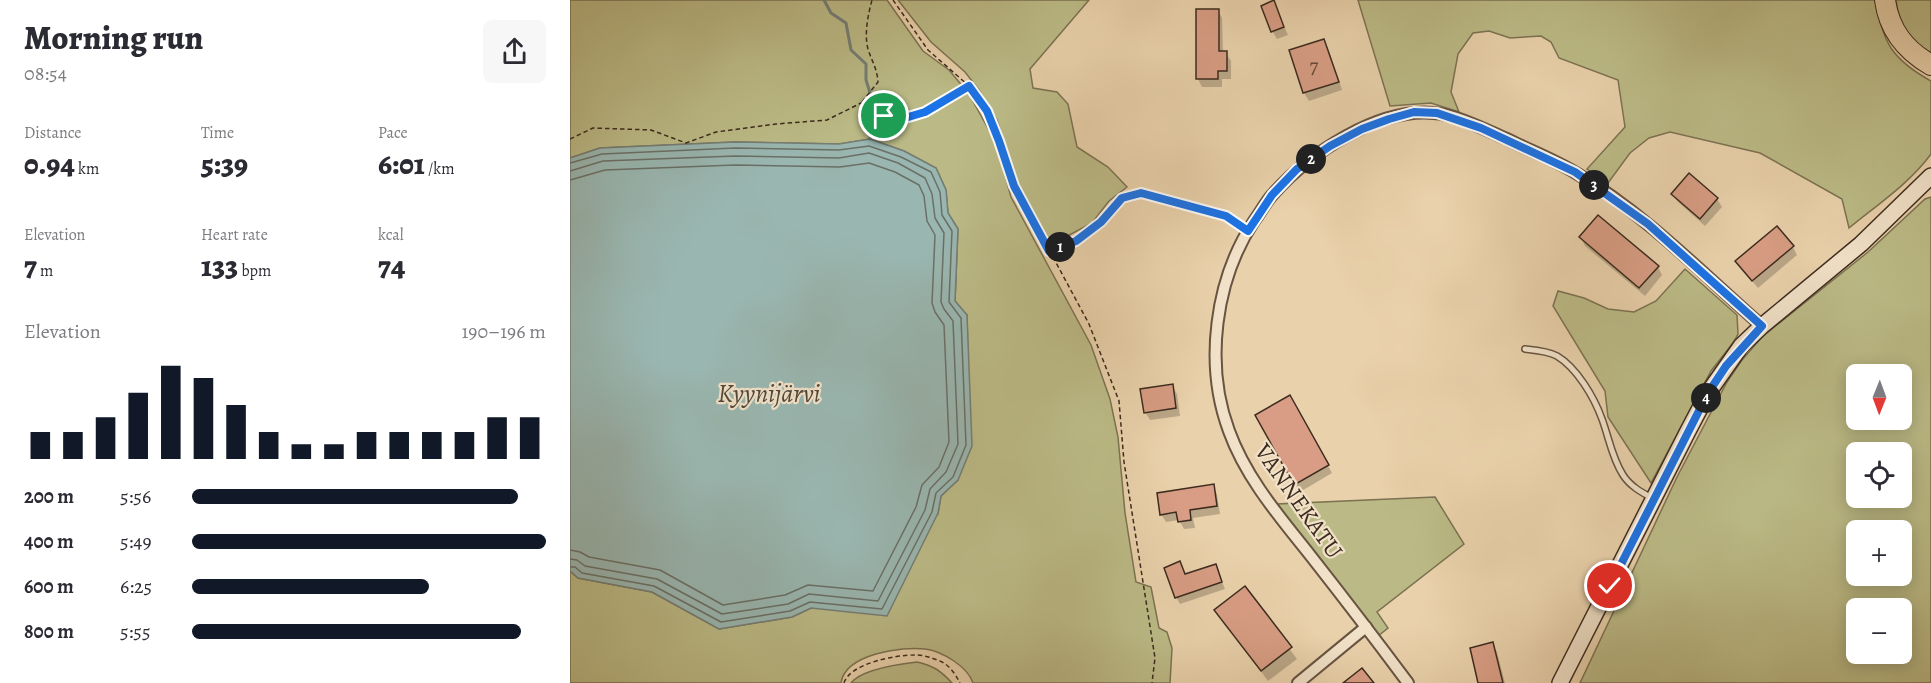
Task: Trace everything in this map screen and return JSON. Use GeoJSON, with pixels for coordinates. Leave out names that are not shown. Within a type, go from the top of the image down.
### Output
{"type":"FeatureCollection","features":[{"type":"Feature","properties":{"kind":"highway"},"geometry":{"type":"LineString","coordinates":[[1884,0],[1888,17],[1896,34],[1913,54],[1931,65]]}},
{"type":"Feature","properties":{"kind":"street","name":"VANNEKATU"},"geometry":{"type":"LineString","coordinates":[[1408,683],[1246,470],[1228,430],[1221,398],[1216,342],[1221,299],[1232,263],[1248,231],[1278,189],[1297,169],[1330,146],[1362,129],[1414,112],[1437,113],[1481,128],[1575,172],[1648,224],[1762,326]]}},
{"type":"Feature","properties":{"kind":"street"},"geometry":{"type":"LineString","coordinates":[[1560,683],[1708,393],[1726,366],[1762,326],[1861,244],[1928,183]]}},
{"type":"Feature","properties":{"kind":"street"},"geometry":{"type":"LineString","coordinates":[[1298,683],[1366,627]]}},
{"type":"Feature","properties":{"kind":"lane"},"geometry":{"type":"LineString","coordinates":[[1049,251],[1076,241],[1101,222],[1122,198],[1141,193],[1226,216],[1248,231]]}},
{"type":"Feature","properties":{"kind":"lane"},"geometry":{"type":"LineString","coordinates":[[1525,349],[1555,354],[1568,364],[1585,386],[1601,416],[1615,460],[1624,476],[1638,490],[1653,499]]}},
{"type":"Feature","properties":{"kind":"path"},"geometry":{"type":"LineString","coordinates":[[570,139],[593,128],[640,129],[651,130],[686,143],[716,132],[827,120],[861,103],[878,82],[877,68],[867,48],[867,21],[872,0]]}},
{"type":"Feature","properties":{"kind":"path"},"geometry":{"type":"LineString","coordinates":[[893,0],[928,50],[969,86],[987,111],[1014,186],[1089,324],[1119,401],[1124,462],[1155,658],[1152,683]]}},
{"type":"Feature","properties":{"kind":"path"},"geometry":{"type":"LineString","coordinates":[[861,103],[884,116],[883,132],[889,132],[905,118],[925,112],[969,86]]}},
{"type":"Feature","properties":{"kind":"path"},"geometry":{"type":"LineString","coordinates":[[844,683],[849,673],[864,666],[892,657],[915,655],[944,663],[960,683]]}},
{"type":"Feature","properties":{"kind":"shaded area"},"geometry":{"type":"Polygon","coordinates":[[[570,0],[887,0],[923,51],[949,70],[969,94],[996,143],[1011,197],[1091,345],[1110,399],[1118,437],[1125,513],[1136,582],[1151,587],[1159,628],[1167,632],[1172,648],[1170,683],[973,683],[966,671],[946,656],[932,650],[915,648],[889,651],[863,659],[845,673],[841,683],[570,683],[570,571],[578,578],[652,592],[719,629],[792,617],[811,608],[938,514],[941,496],[958,480],[968,358],[967,315],[955,301],[958,229],[948,213],[946,190],[936,168],[904,151],[870,139],[839,144],[735,142],[600,148],[570,158],[570,0]]]}},
{"type":"Feature","properties":{"kind":"shaded area"},"geometry":{"type":"Polygon","coordinates":[[[898,0],[1089,0],[1030,69],[1033,88],[1057,92],[1068,104],[1077,147],[1108,167],[1127,187],[1109,201],[1092,223],[1060,240],[1048,241],[1022,198],[997,120],[979,90],[965,72],[931,42],[898,0]]]}},
{"type":"Feature","properties":{"kind":"shaded area"},"geometry":{"type":"Polygon","coordinates":[[[1358,0],[1876,0],[1882,28],[1891,49],[1907,66],[1931,81],[1931,154],[1903,184],[1849,228],[1842,199],[1760,153],[1670,132],[1649,138],[1630,153],[1608,183],[1587,169],[1625,127],[1618,80],[1559,58],[1551,42],[1541,36],[1510,38],[1489,31],[1473,33],[1458,54],[1451,92],[1459,112],[1431,103],[1390,106],[1358,0]]]}},
{"type":"Feature","properties":{"kind":"shaded area"},"geometry":{"type":"Polygon","coordinates":[[[1896,0],[1931,0],[1931,53],[1911,38],[1900,17],[1896,0]]]}},
{"type":"Feature","properties":{"kind":"shaded area"},"geometry":{"type":"Polygon","coordinates":[[[1931,197],[1931,683],[1580,683],[1677,477],[1727,382],[1763,336],[1868,252],[1925,199],[1931,197]]]}},
{"type":"Feature","properties":{"kind":"shaded area"},"geometry":{"type":"Polygon","coordinates":[[[1685,269],[1737,315],[1738,334],[1711,371],[1651,483],[1608,417],[1605,391],[1553,306],[1558,291],[1584,298],[1608,309],[1634,312],[1656,301],[1685,269]]]}},
{"type":"Feature","properties":{"kind":"shaded area"},"geometry":{"type":"Polygon","coordinates":[[[1435,497],[1464,544],[1377,612],[1388,628],[1378,636],[1277,504],[1435,497]]]}},
{"type":"Feature","properties":{"kind":"shaded area"},"geometry":{"type":"Polygon","coordinates":[[[917,662],[937,670],[952,683],[851,683],[856,678],[872,671],[917,662]]]}},
{"type":"Feature","properties":{"kind":"water","name":"Kyynijärvi"},"geometry":{"type":"Polygon","coordinates":[[[870,139],[904,151],[936,168],[946,190],[948,213],[958,229],[955,301],[967,315],[972,446],[958,480],[941,496],[938,513],[887,616],[811,608],[792,617],[719,629],[652,592],[578,578],[570,571],[570,158],[600,148],[735,142],[839,144],[870,139]]]}},
{"type":"Feature","properties":{"kind":"building"},"geometry":{"type":"Polygon","coordinates":[[[1274,0],[1284,27],[1271,32],[1261,6],[1274,0]]]}},
{"type":"Feature","properties":{"kind":"building"},"geometry":{"type":"Polygon","coordinates":[[[1196,9],[1219,9],[1219,51],[1227,51],[1227,71],[1218,71],[1218,79],[1196,79],[1196,9]]]}},
{"type":"Feature","properties":{"kind":"building"},"geometry":{"type":"Polygon","coordinates":[[[1324,39],[1339,82],[1303,93],[1289,50],[1324,39]]]}},
{"type":"Feature","properties":{"kind":"building"},"geometry":{"type":"Polygon","coordinates":[[[1689,173],[1718,198],[1700,219],[1671,194],[1689,173]]]}},
{"type":"Feature","properties":{"kind":"building"},"geometry":{"type":"Polygon","coordinates":[[[1598,215],[1659,266],[1639,288],[1579,237],[1598,215]]]}},
{"type":"Feature","properties":{"kind":"building"},"geometry":{"type":"Polygon","coordinates":[[[1777,226],[1794,246],[1752,281],[1735,261],[1777,226]]]}},
{"type":"Feature","properties":{"kind":"building"},"geometry":{"type":"Polygon","coordinates":[[[1173,384],[1176,408],[1144,413],[1140,389],[1173,384]]]}},
{"type":"Feature","properties":{"kind":"building"},"geometry":{"type":"Polygon","coordinates":[[[1290,395],[1329,465],[1294,485],[1255,415],[1290,395]]]}},
{"type":"Feature","properties":{"kind":"building"},"geometry":{"type":"Polygon","coordinates":[[[1214,484],[1217,506],[1190,510],[1191,520],[1178,522],[1176,512],[1160,515],[1157,493],[1214,484]]]}},
{"type":"Feature","properties":{"kind":"building"},"geometry":{"type":"Polygon","coordinates":[[[1180,561],[1185,574],[1216,564],[1222,582],[1175,598],[1164,568],[1180,561]]]}},
{"type":"Feature","properties":{"kind":"building"},"geometry":{"type":"Polygon","coordinates":[[[1245,586],[1292,647],[1261,671],[1214,610],[1245,586]]]}},
{"type":"Feature","properties":{"kind":"building"},"geometry":{"type":"Polygon","coordinates":[[[1493,642],[1503,683],[1478,683],[1470,648],[1493,642]]]}},
{"type":"Feature","properties":{"kind":"building"},"geometry":{"type":"Polygon","coordinates":[[[1362,668],[1374,683],[1343,683],[1362,668]]]}},
{"type":"Feature","properties":{"kind":"waterway"},"geometry":{"type":"LineString","coordinates":[[824,0],[831,13],[846,23],[851,50],[866,64],[866,80],[873,102],[870,139]]}},
{"type":"Feature","properties":{"kind":"route"},"geometry":{"type":"LineString","coordinates":[[884,116],[883,132],[889,132],[905,118],[925,112],[969,86],[987,111],[1014,186],[1049,251],[1076,241],[1092,231],[1122,198],[1141,193],[1226,216],[1248,231],[1272,195],[1297,169],[1330,146],[1362,129],[1414,112],[1437,113],[1481,128],[1575,172],[1648,224],[1762,326],[1741,346],[1708,393],[1610,586]]}}]}
